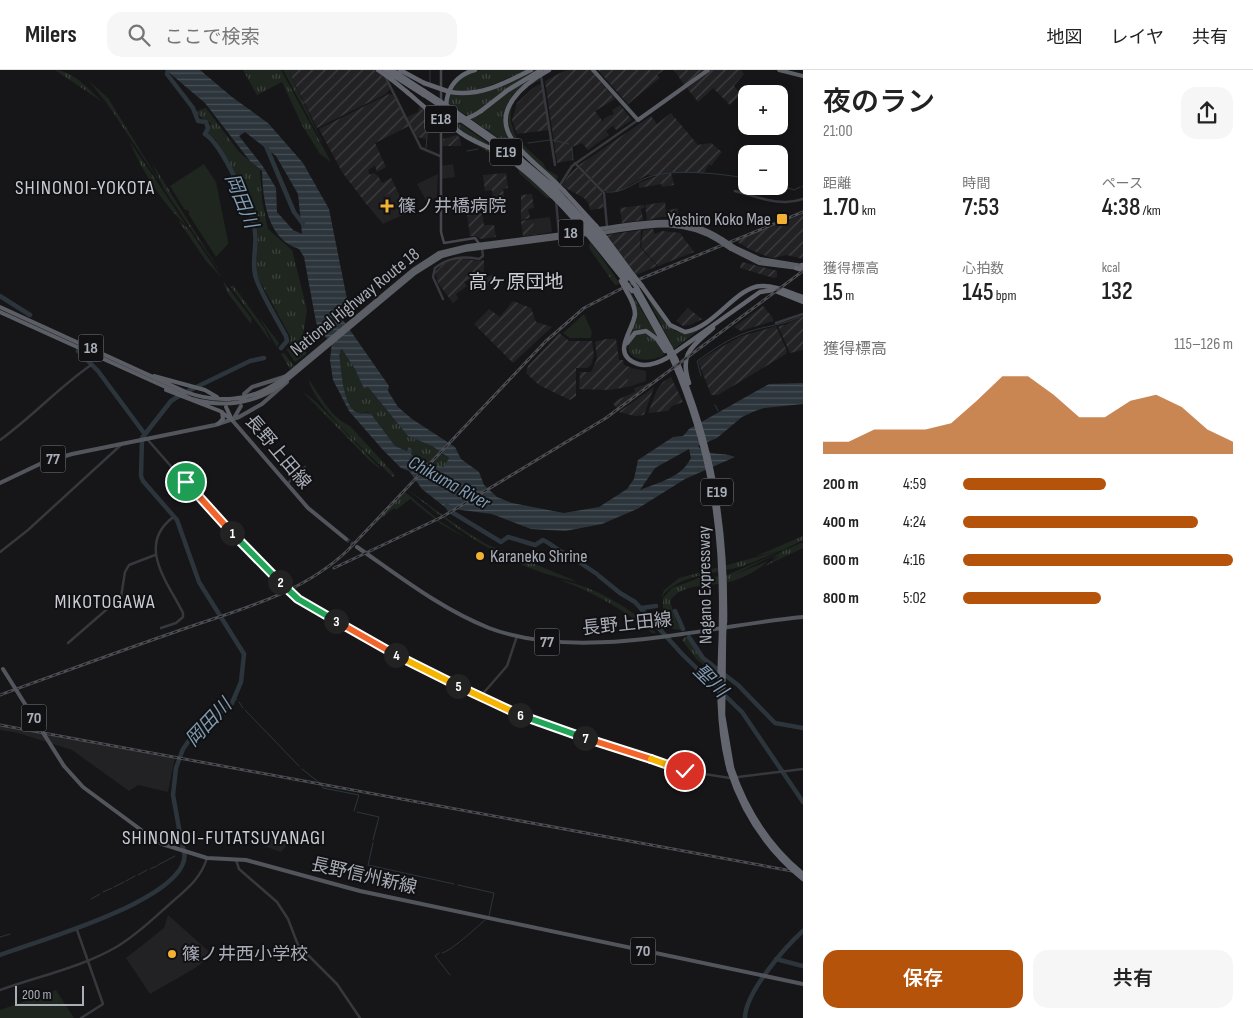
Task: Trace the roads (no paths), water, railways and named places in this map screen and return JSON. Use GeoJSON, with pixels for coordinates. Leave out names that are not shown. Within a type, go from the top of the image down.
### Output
{"type":"FeatureCollection","features":[{"type":"Feature","properties":{"kind":"highway","name":"E18"},"geometry":{"type":"LineString","coordinates":[[382,70],[459,115]]}},
{"type":"Feature","properties":{"kind":"highway","name":"E18"},"geometry":{"type":"LineString","coordinates":[[400,70],[424,83],[450,92],[469,94],[482,91],[531,70]]}},
{"type":"Feature","properties":{"kind":"highway"},"geometry":{"type":"LineString","coordinates":[[476,70],[460,77],[449,91],[446,107],[451,122],[463,134],[505,157],[534,179],[553,189],[589,227]]}},
{"type":"Feature","properties":{"kind":"highway","name":"E18"},"geometry":{"type":"LineString","coordinates":[[392,75],[407,92],[433,114],[445,120],[465,120],[541,70]]}},
{"type":"Feature","properties":{"kind":"highway"},"geometry":{"type":"LineString","coordinates":[[549,70],[517,93],[508,106],[506,122],[508,131],[516,144],[553,189],[599,239],[635,289],[668,322],[679,331],[697,328],[751,288],[763,286],[778,289],[803,301]]}},
{"type":"Feature","properties":{"kind":"highway"},"geometry":{"type":"LineString","coordinates":[[593,70],[638,120],[708,70]]}},
{"type":"Feature","properties":{"kind":"highway"},"geometry":{"type":"LineString","coordinates":[[779,70],[803,76]]}},
{"type":"Feature","properties":{"kind":"highway"},"geometry":{"type":"LineString","coordinates":[[452,111],[534,179]]}},
{"type":"Feature","properties":{"kind":"highway","name":"E19"},"geometry":{"type":"LineString","coordinates":[[459,115],[553,189]]}},
{"type":"Feature","properties":{"kind":"highway","name":"E19"},"geometry":{"type":"LineString","coordinates":[[459,115],[522,156],[553,189]]}},
{"type":"Feature","properties":{"kind":"highway","name":"National Highway Route 18"},"geometry":{"type":"LineString","coordinates":[[481,247],[608,230],[675,225],[698,230],[720,240],[759,263],[796,268]]}},
{"type":"Feature","properties":{"kind":"highway","name":"Nagano Expressway"},"geometry":{"type":"LineString","coordinates":[[589,227],[628,278],[651,318],[693,402],[705,438],[720,508],[723,585],[721,714],[731,769],[742,803],[755,827],[776,855],[803,879]]}},
{"type":"Feature","properties":{"kind":"highway","name":"National Highway Route 18"},"geometry":{"type":"LineString","coordinates":[[0,307],[146,376],[186,398],[212,403],[241,402],[266,394],[414,271],[442,256],[500,242],[543,240],[560,236]]}},
{"type":"Feature","properties":{"kind":"highway"},"geometry":{"type":"LineString","coordinates":[[599,239],[612,246],[628,278]]}},
{"type":"Feature","properties":{"kind":"highway","name":"National Highway Route 18"},"geometry":{"type":"LineString","coordinates":[[732,248],[760,260],[803,267]]}},
{"type":"Feature","properties":{"kind":"highway"},"geometry":{"type":"LineString","coordinates":[[796,268],[803,267]]}},
{"type":"Feature","properties":{"kind":"highway"},"geometry":{"type":"LineString","coordinates":[[635,289],[635,314],[624,348],[628,358],[640,364],[653,364],[664,360],[760,292],[770,290],[803,301]]}},
{"type":"Feature","properties":{"kind":"highway","name":"Nagano Expressway"},"geometry":{"type":"LineString","coordinates":[[635,289],[667,349]]}},
{"type":"Feature","properties":{"kind":"highway","name":"National Highway Route 18"},"geometry":{"type":"LineString","coordinates":[[0,312],[146,376]]}},
{"type":"Feature","properties":{"kind":"highway"},"geometry":{"type":"LineString","coordinates":[[667,349],[654,336],[643,331],[632,334],[627,343],[627,351],[634,359],[643,362],[656,361],[703,329],[717,314]]}},
{"type":"Feature","properties":{"kind":"highway"},"geometry":{"type":"LineString","coordinates":[[693,402],[685,370],[685,358],[697,342],[725,317]]}},
{"type":"Feature","properties":{"kind":"highway","name":"Nagano Expressway"},"geometry":{"type":"LineString","coordinates":[[673,361],[693,402],[705,452],[713,489],[723,585]]}},
{"type":"Feature","properties":{"kind":"highway","name":"National Highway Route 18"},"geometry":{"type":"LineString","coordinates":[[177,392],[220,400],[244,397],[268,389],[292,374]]}},
{"type":"Feature","properties":{"kind":"highway"},"geometry":{"type":"LineString","coordinates":[[146,376],[189,385],[217,397]]}},
{"type":"Feature","properties":{"kind":"highway"},"geometry":{"type":"LineString","coordinates":[[146,376],[177,392]]}},
{"type":"Feature","properties":{"kind":"highway"},"geometry":{"type":"LineString","coordinates":[[186,398],[222,412],[232,420]]}},
{"type":"Feature","properties":{"kind":"highway"},"geometry":{"type":"LineString","coordinates":[[226,407],[232,420]]}},
{"type":"Feature","properties":{"kind":"highway"},"geometry":{"type":"LineString","coordinates":[[218,424],[223,419],[222,412]]}},
{"type":"Feature","properties":{"kind":"highway","name":"Nagano Expressway"},"geometry":{"type":"LineString","coordinates":[[731,769],[758,825],[779,852],[803,874]]}},
{"type":"Feature","properties":{"kind":"main road"},"geometry":{"type":"LineString","coordinates":[[441,70],[440,226],[444,242],[475,238],[481,247]]}},
{"type":"Feature","properties":{"kind":"main road"},"geometry":{"type":"LineString","coordinates":[[244,394],[252,387],[292,374]]}},
{"type":"Feature","properties":{"kind":"main road","name":"77"},"geometry":{"type":"LineString","coordinates":[[232,420],[262,404],[292,374]]}},
{"type":"Feature","properties":{"kind":"main road"},"geometry":{"type":"LineString","coordinates":[[232,420],[240,406]]}},
{"type":"Feature","properties":{"kind":"main road","name":"長野上田線"},"geometry":{"type":"LineString","coordinates":[[147,438],[232,420],[312,512],[346,539]]}},
{"type":"Feature","properties":{"kind":"main road","name":"77"},"geometry":{"type":"LineString","coordinates":[[0,483],[62,456],[147,438]]}},
{"type":"Feature","properties":{"kind":"main road","name":"長野上田線"},"geometry":{"type":"LineString","coordinates":[[357,547],[454,611],[488,627],[517,636],[543,641],[578,643],[654,636],[803,617]]}},
{"type":"Feature","properties":{"kind":"main road","name":"長野信州新線"},"geometry":{"type":"LineString","coordinates":[[0,664],[64,766],[83,787],[140,830],[162,844],[207,858],[258,863],[360,891],[803,984]]}},
{"type":"Feature","properties":{"kind":"street"},"geometry":{"type":"LineString","coordinates":[[382,70],[420,148],[440,156]]}},
{"type":"Feature","properties":{"kind":"street"},"geometry":{"type":"LineString","coordinates":[[541,76],[555,165]]}},
{"type":"Feature","properties":{"kind":"street"},"geometry":{"type":"LineString","coordinates":[[560,236],[556,197],[563,178],[575,163],[638,120]]}},
{"type":"Feature","properties":{"kind":"street"},"geometry":{"type":"LineString","coordinates":[[575,163],[604,193],[608,230]]}},
{"type":"Feature","properties":{"kind":"street"},"geometry":{"type":"LineString","coordinates":[[735,191],[778,202],[795,202],[803,199]]}},
{"type":"Feature","properties":{"kind":"street"},"geometry":{"type":"LineString","coordinates":[[443,299],[434,278],[435,268],[457,258],[469,256],[479,259],[483,256],[481,247]]}},
{"type":"Feature","properties":{"kind":"street"},"geometry":{"type":"LineString","coordinates":[[776,322],[803,314]]}},
{"type":"Feature","properties":{"kind":"street"},"geometry":{"type":"LineString","coordinates":[[0,440],[29,419],[64,385],[91,366]]}},
{"type":"Feature","properties":{"kind":"street"},"geometry":{"type":"LineString","coordinates":[[147,438],[217,518],[298,599],[401,658],[480,697],[548,725],[685,771],[730,778],[803,769]]}},
{"type":"Feature","properties":{"kind":"street"},"geometry":{"type":"LineString","coordinates":[[0,552],[28,530],[123,443]]}},
{"type":"Feature","properties":{"kind":"street"},"geometry":{"type":"LineString","coordinates":[[287,484],[306,468]]}},
{"type":"Feature","properties":{"kind":"street"},"geometry":{"type":"LineString","coordinates":[[161,628],[181,620],[183,613],[161,572],[155,555],[158,532],[172,518]]}},
{"type":"Feature","properties":{"kind":"street"},"geometry":{"type":"LineString","coordinates":[[68,643],[121,597],[125,572],[129,565],[155,555]]}},
{"type":"Feature","properties":{"kind":"street"},"geometry":{"type":"LineString","coordinates":[[480,697],[507,666],[517,636]]}},
{"type":"Feature","properties":{"kind":"street"},"geometry":{"type":"LineString","coordinates":[[0,990],[88,960],[119,946],[151,922],[190,886],[205,866],[207,858]]}},
{"type":"Feature","properties":{"kind":"street"},"geometry":{"type":"LineString","coordinates":[[236,860],[239,869],[277,902],[288,919],[298,945],[338,984],[360,1018]]}},
{"type":"Feature","properties":{"kind":"street"},"geometry":{"type":"LineString","coordinates":[[77,930],[103,1004],[81,1018]]}},
{"type":"Feature","properties":{"kind":"water"},"geometry":{"type":"Polygon","coordinates":[[[166,70],[200,70],[232,97],[268,123],[303,163],[329,209],[347,299],[336,310],[389,386],[388,391],[398,407],[412,419],[455,447],[461,459],[479,472],[484,485],[497,497],[512,503],[564,513],[599,507],[627,489],[634,479],[638,460],[673,437],[683,436],[689,429],[769,384],[803,383],[803,404],[764,408],[742,417],[717,438],[698,446],[710,453],[735,457],[685,479],[637,509],[602,524],[565,531],[531,529],[492,514],[446,508],[422,489],[409,471],[401,468],[383,450],[349,411],[333,380],[330,360],[332,342],[321,334],[316,322],[304,257],[299,249],[288,244],[273,228],[266,206],[262,171],[250,161],[205,103],[166,70]],[[245,132],[239,136],[262,165],[276,188],[277,212],[293,230],[302,234],[298,194],[276,156],[245,132]],[[342,349],[339,352],[343,384],[351,408],[358,413],[371,414],[395,446],[407,451],[409,447],[412,450],[411,454],[419,461],[444,467],[449,458],[432,446],[408,436],[368,387],[364,389],[355,369],[342,349]],[[689,449],[655,468],[640,490],[675,475],[687,465],[691,458],[689,449]]]}},
{"type":"Feature","properties":{"kind":"waterway","name":"岡田川"},"geometry":{"type":"LineString","coordinates":[[168,70],[167,74],[193,108],[198,121],[206,122],[208,128],[205,134],[220,150],[242,194],[255,232],[254,269],[256,279],[286,336],[287,341],[281,348]]}},
{"type":"Feature","properties":{"kind":"waterway"},"geometry":{"type":"LineString","coordinates":[[430,70],[430,83]]}},
{"type":"Feature","properties":{"kind":"waterway"},"geometry":{"type":"LineString","coordinates":[[426,148],[429,112]]}},
{"type":"Feature","properties":{"kind":"waterway"},"geometry":{"type":"LineString","coordinates":[[528,143],[550,140]]}},
{"type":"Feature","properties":{"kind":"waterway"},"geometry":{"type":"LineString","coordinates":[[552,140],[569,144]]}},
{"type":"Feature","properties":{"kind":"waterway","name":"Chikuma River"},"geometry":{"type":"LineString","coordinates":[[266,146],[294,212],[303,224]]}},
{"type":"Feature","properties":{"kind":"waterway"},"geometry":{"type":"LineString","coordinates":[[572,147],[573,160]]}},
{"type":"Feature","properties":{"kind":"waterway"},"geometry":{"type":"LineString","coordinates":[[467,151],[478,149]]}},
{"type":"Feature","properties":{"kind":"waterway"},"geometry":{"type":"LineString","coordinates":[[606,192],[618,191],[643,179],[669,173],[706,173],[738,177]]}},
{"type":"Feature","properties":{"kind":"waterway"},"geometry":{"type":"LineString","coordinates":[[788,188],[794,190],[800,187]]}},
{"type":"Feature","properties":{"kind":"waterway","name":"岡田川"},"geometry":{"type":"LineString","coordinates":[[0,296],[30,315]]}},
{"type":"Feature","properties":{"kind":"waterway"},"geometry":{"type":"LineString","coordinates":[[701,376],[697,361],[721,345],[748,332],[800,317]]}},
{"type":"Feature","properties":{"kind":"waterway","name":"岡田川"},"geometry":{"type":"LineString","coordinates":[[78,351],[98,371],[144,433]]}},
{"type":"Feature","properties":{"kind":"waterway","name":"岡田川"},"geometry":{"type":"LineString","coordinates":[[0,955],[79,928],[113,914],[144,898],[169,881],[183,864],[182,845],[173,795],[176,768],[183,749],[193,735],[232,703],[241,682],[244,654],[199,582],[177,520],[143,481],[141,476],[142,438],[171,401],[250,361],[264,358]]}},
{"type":"Feature","properties":{"kind":"waterway"},"geometry":{"type":"LineString","coordinates":[[715,405],[718,411]]}},
{"type":"Feature","properties":{"kind":"waterway","name":"聖川"},"geometry":{"type":"LineString","coordinates":[[447,505],[450,511],[501,542],[508,537],[535,545],[543,540],[560,551],[572,554],[579,562],[597,574]]}},
{"type":"Feature","properties":{"kind":"waterway","name":"聖川"},"geometry":{"type":"LineString","coordinates":[[599,576],[635,602],[683,655],[742,712],[803,802]]}},
{"type":"Feature","properties":{"kind":"waterway"},"geometry":{"type":"LineString","coordinates":[[641,608],[656,606]]}},
{"type":"Feature","properties":{"kind":"waterway"},"geometry":{"type":"LineString","coordinates":[[675,611],[683,629]]}},
{"type":"Feature","properties":{"kind":"waterway"},"geometry":{"type":"LineString","coordinates":[[689,637],[703,658],[738,685],[775,723],[803,728]]}},
{"type":"Feature","properties":{"kind":"waterway"},"geometry":{"type":"LineString","coordinates":[[239,702],[243,708]]}},
{"type":"Feature","properties":{"kind":"waterway"},"geometry":{"type":"LineString","coordinates":[[245,710],[299,766]]}},
{"type":"Feature","properties":{"kind":"waterway"},"geometry":{"type":"LineString","coordinates":[[302,769],[321,784],[323,788],[359,795],[354,811]]}},
{"type":"Feature","properties":{"kind":"waterway"},"geometry":{"type":"LineString","coordinates":[[357,812],[379,817],[373,840]]}},
{"type":"Feature","properties":{"kind":"waterway"},"geometry":{"type":"LineString","coordinates":[[373,843],[368,865],[454,884]]}},
{"type":"Feature","properties":{"kind":"waterway","name":"岡田川"},"geometry":{"type":"LineString","coordinates":[[182,854],[185,857]]}},
{"type":"Feature","properties":{"kind":"waterway"},"geometry":{"type":"LineString","coordinates":[[158,865],[175,856]]}},
{"type":"Feature","properties":{"kind":"waterway"},"geometry":{"type":"LineString","coordinates":[[150,869],[157,866]]}},
{"type":"Feature","properties":{"kind":"waterway"},"geometry":{"type":"LineString","coordinates":[[138,875],[147,870]]}},
{"type":"Feature","properties":{"kind":"waterway"},"geometry":{"type":"LineString","coordinates":[[126,881],[135,876]]}},
{"type":"Feature","properties":{"kind":"waterway"},"geometry":{"type":"LineString","coordinates":[[114,887],[124,882]]}},
{"type":"Feature","properties":{"kind":"waterway"},"geometry":{"type":"LineString","coordinates":[[458,885],[494,893],[489,916]]}},
{"type":"Feature","properties":{"kind":"waterway"},"geometry":{"type":"LineString","coordinates":[[103,892],[112,888]]}},
{"type":"Feature","properties":{"kind":"waterway"},"geometry":{"type":"LineString","coordinates":[[91,899],[100,894]]}},
{"type":"Feature","properties":{"kind":"waterway"},"geometry":{"type":"LineString","coordinates":[[442,953],[457,944],[485,920]]}},
{"type":"Feature","properties":{"kind":"waterway","name":"聖川"},"geometry":{"type":"LineString","coordinates":[[745,1018],[752,996],[767,971],[803,931]]}},
{"type":"Feature","properties":{"kind":"waterway"},"geometry":{"type":"LineString","coordinates":[[0,937],[10,934]]}},
{"type":"Feature","properties":{"kind":"waterway"},"geometry":{"type":"LineString","coordinates":[[439,953],[435,956],[450,975]]}},
{"type":"Feature","properties":{"kind":"waterway"},"geometry":{"type":"LineString","coordinates":[[776,959],[803,966]]}},
{"type":"Feature","properties":{"kind":"tunnel"},"geometry":{"type":"LineString","coordinates":[[346,539],[357,547]]}},
{"type":"Feature","properties":{"kind":"railway"},"geometry":{"type":"LineString","coordinates":[[0,695],[131,647],[244,609],[309,579],[329,566],[348,550],[546,341],[584,308],[640,279],[803,212]]}},
{"type":"Feature","properties":{"kind":"railway"},"geometry":{"type":"LineString","coordinates":[[334,568],[442,517],[606,418],[803,271]]}},
{"type":"Feature","properties":{"kind":"railway"},"geometry":{"type":"LineString","coordinates":[[0,725],[803,873]]}},
{"type":"Feature","properties":{"kind":"place","name":"篠ノ井橋病院"},"geometry":{"type":"Point","coordinates":[387,206]}},
{"type":"Feature","properties":{"kind":"place","name":"Yashiro Koko Mae"},"geometry":{"type":"Point","coordinates":[782,219]}},
{"type":"Feature","properties":{"kind":"place","name":"Karaneko Shrine"},"geometry":{"type":"Point","coordinates":[480,556]}},
{"type":"Feature","properties":{"kind":"place","name":"篠ノ井西小学校"},"geometry":{"type":"Point","coordinates":[172,954]}},
{"type":"Feature","properties":{"kind":"district","name":"SHINONOI-YOKOTA"},"geometry":{"type":"Point","coordinates":[85,188]}},
{"type":"Feature","properties":{"kind":"district","name":"高ヶ原団地"},"geometry":{"type":"Point","coordinates":[516,282]}},
{"type":"Feature","properties":{"kind":"district","name":"MIKOTOGAWA"},"geometry":{"type":"Point","coordinates":[105,602]}},
{"type":"Feature","properties":{"kind":"district","name":"SHINONOI-FUTATSUYANAGI"},"geometry":{"type":"Point","coordinates":[224,838]}}]}
